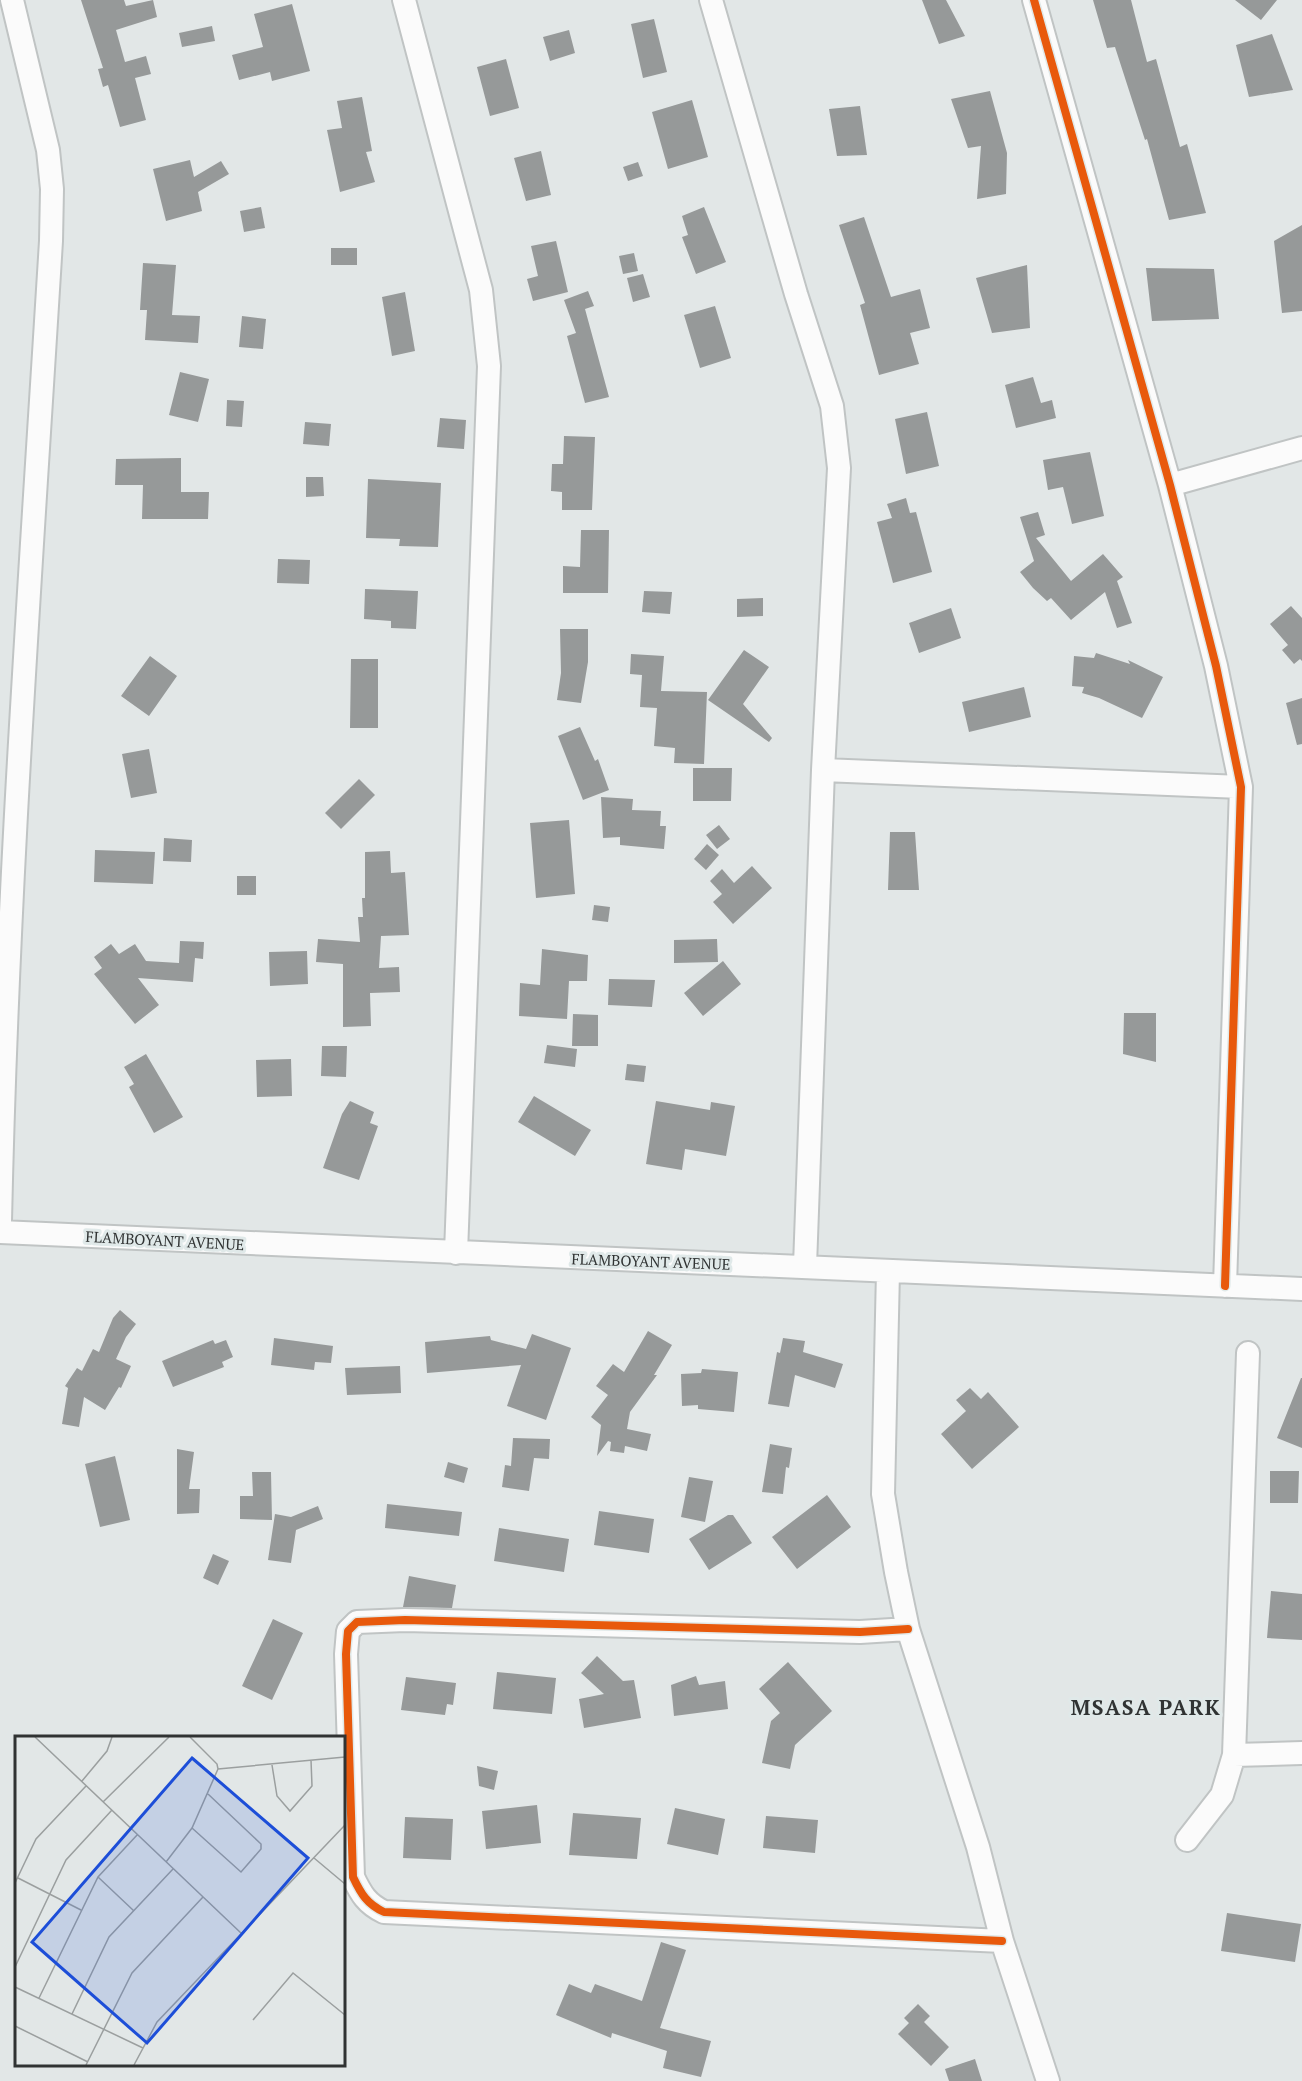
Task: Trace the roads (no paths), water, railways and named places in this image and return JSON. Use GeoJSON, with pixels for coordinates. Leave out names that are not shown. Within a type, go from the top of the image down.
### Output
{"type":"FeatureCollection","features":[{"type":"Feature","properties":{"kind":"street"},"geometry":{"type":"LineString","coordinates":[[0,1221],[2,1102],[16,783],[51,242],[52,189],[48,150],[12,0]]}},
{"type":"Feature","properties":{"kind":"street"},"geometry":{"type":"LineString","coordinates":[[404,0],[481,290],[489,366],[456,1253]]}},
{"type":"Feature","properties":{"kind":"street"},"geometry":{"type":"LineString","coordinates":[[1034,0],[1170,485],[1216,666],[1241,787],[1225,1286]]}},
{"type":"Feature","properties":{"kind":"street"},"geometry":{"type":"LineString","coordinates":[[714,1],[796,294],[832,406],[839,468],[823,770],[805,1266]]}},
{"type":"Feature","properties":{"kind":"street"},"geometry":{"type":"LineString","coordinates":[[1170,485],[1302,448]]}},
{"type":"Feature","properties":{"kind":"street"},"geometry":{"type":"LineString","coordinates":[[823,770],[1241,787]]}},
{"type":"Feature","properties":{"kind":"street","name":"FLAMBOYANT AVENUE"},"geometry":{"type":"LineString","coordinates":[[0,1232],[1302,1289]]}},
{"type":"Feature","properties":{"kind":"street"},"geometry":{"type":"LineString","coordinates":[[888,1271],[883,1494],[908,1629],[978,1847],[1002,1941],[1048,2081]]}},
{"type":"Feature","properties":{"kind":"street"},"geometry":{"type":"LineString","coordinates":[[1187,1840],[1222,1795],[1234,1755],[1248,1353]]}},
{"type":"Feature","properties":{"kind":"street"},"geometry":{"type":"LineString","coordinates":[[908,1629],[860,1632],[386,1619],[357,1622],[348,1631],[346,1654],[353,1877],[361,1896],[371,1906],[384,1912],[1002,1941]]}},
{"type":"Feature","properties":{"kind":"street"},"geometry":{"type":"LineString","coordinates":[[1234,1755],[1302,1753]]}},
{"type":"Feature","properties":{"kind":"district","name":"MSASA PARK"},"geometry":{"type":"Point","coordinates":[1146,1707]}}]}
